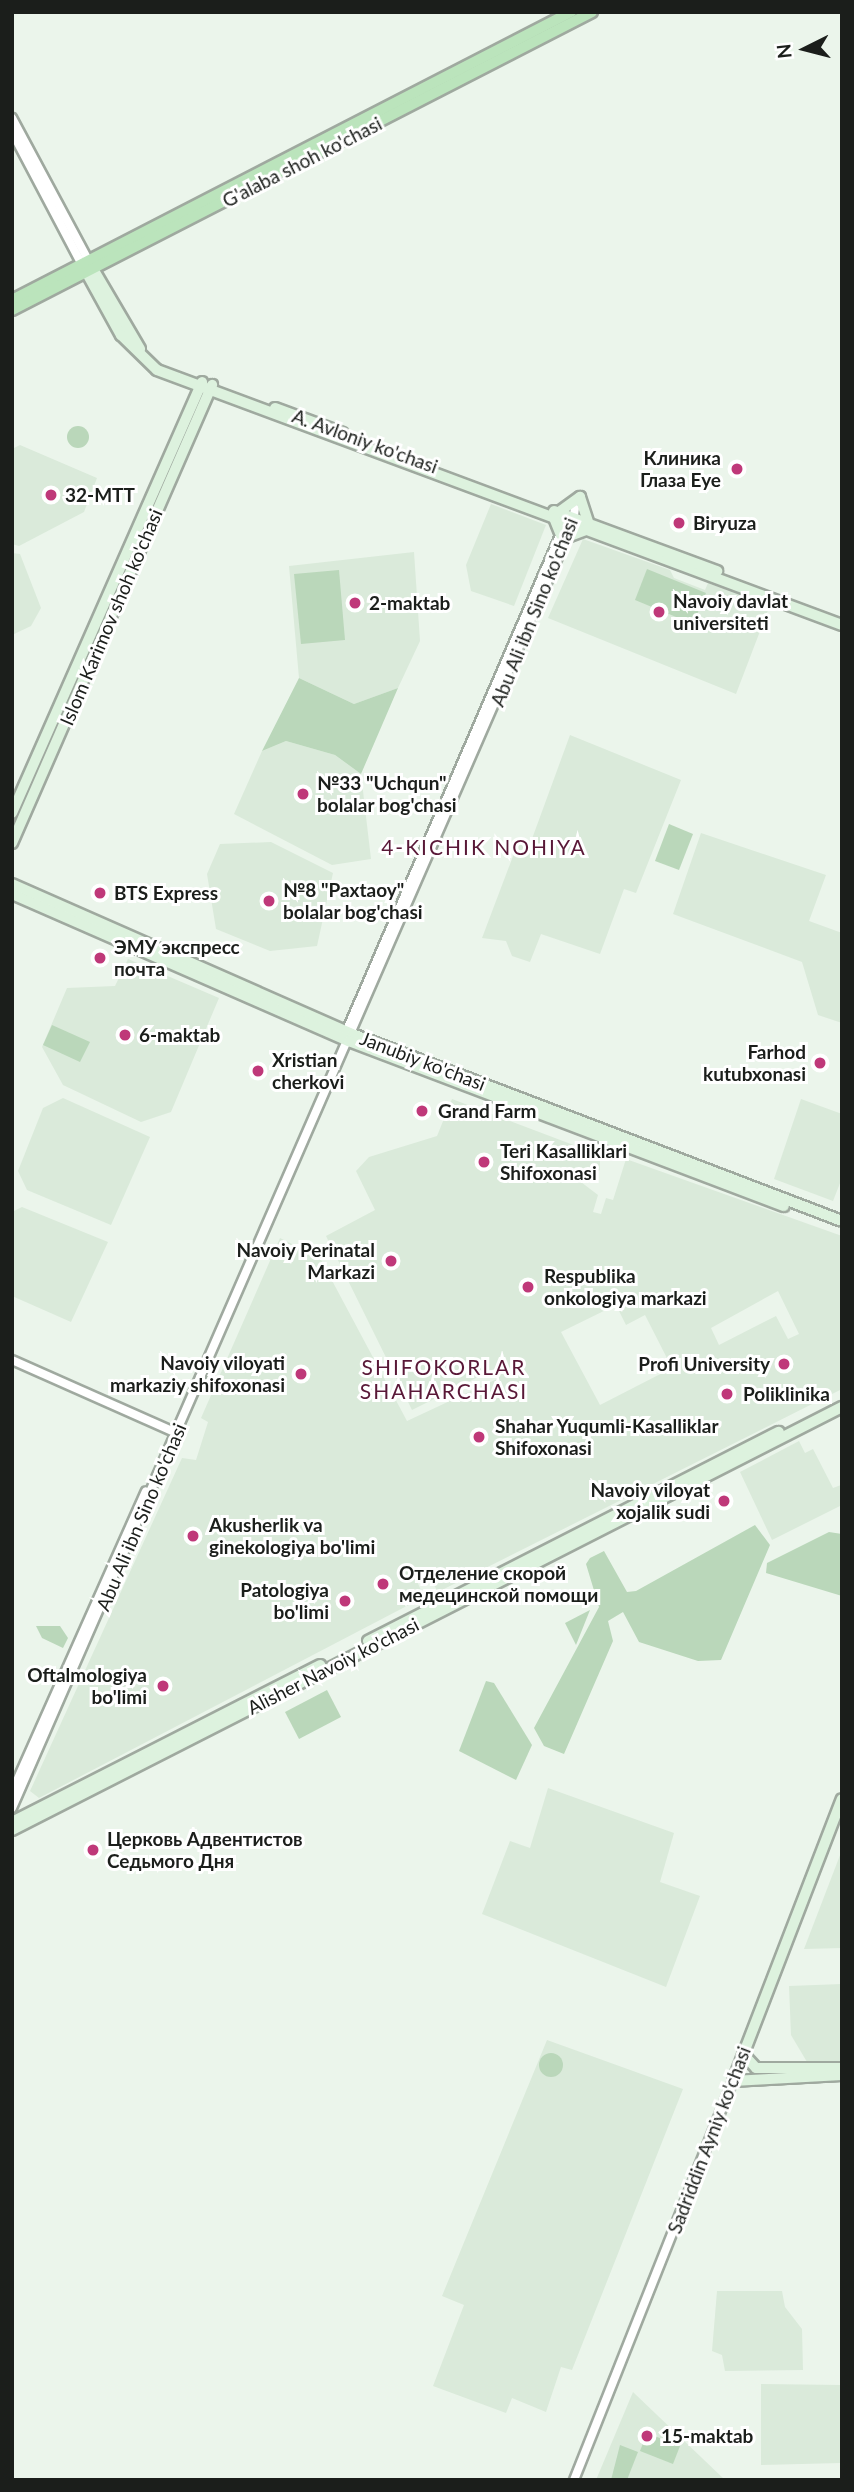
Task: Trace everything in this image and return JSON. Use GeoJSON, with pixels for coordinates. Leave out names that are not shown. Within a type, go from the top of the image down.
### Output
{"type":"FeatureCollection","features":[{"type":"Feature","properties":{"kind":"main road","name":"G'alaba shoh ko'chasi"},"geometry":{"type":"LineString","coordinates":[[12,310],[86,265],[571,12]]}},
{"type":"Feature","properties":{"kind":"main road","name":"G'alaba shoh ko'chasi"},"geometry":{"type":"LineString","coordinates":[[12,300],[592,12]]}},
{"type":"Feature","properties":{"kind":"main road","name":"A. Avloniy ko'chasi"},"geometry":{"type":"LineString","coordinates":[[86,265],[132,349],[157,370],[842,618]]}},
{"type":"Feature","properties":{"kind":"main road","name":"Islom Karimov shoh ko'chasi"},"geometry":{"type":"LineString","coordinates":[[12,813],[206,386]]}},
{"type":"Feature","properties":{"kind":"main road","name":"Islom Karimov shoh ko'chasi"},"geometry":{"type":"LineString","coordinates":[[12,843],[206,386]]}},
{"type":"Feature","properties":{"kind":"main road"},"geometry":{"type":"LineString","coordinates":[[580,497],[587,527],[564,536],[565,519],[580,497]]}},
{"type":"Feature","properties":{"kind":"main road","name":"A. Avloniy ko'chasi"},"geometry":{"type":"LineString","coordinates":[[587,527],[842,625]]}},
{"type":"Feature","properties":{"kind":"main road","name":"Janubiy ko'chasi"},"geometry":{"type":"LineString","coordinates":[[12,884],[348,1036],[842,1221]]}},
{"type":"Feature","properties":{"kind":"main road","name":"Janubiy ko'chasi"},"geometry":{"type":"LineString","coordinates":[[12,894],[348,1036],[842,1227]]}},
{"type":"Feature","properties":{"kind":"main road","name":"Alisher Navoiy ko'chasi"},"geometry":{"type":"LineString","coordinates":[[12,1822],[842,1401]]}},
{"type":"Feature","properties":{"kind":"main road","name":"Alisher Navoiy ko'chasi"},"geometry":{"type":"LineString","coordinates":[[12,1830],[842,1407]]}},
{"type":"Feature","properties":{"kind":"main road","name":"Sadriddin Ayniy ko'chasi"},"geometry":{"type":"LineString","coordinates":[[733,2081],[842,1799]]}},
{"type":"Feature","properties":{"kind":"main road"},"geometry":{"type":"LineString","coordinates":[[743,2054],[755,2072]]}},
{"type":"Feature","properties":{"kind":"main road"},"geometry":{"type":"LineString","coordinates":[[733,2081],[755,2072],[842,2068]]}},
{"type":"Feature","properties":{"kind":"main road"},"geometry":{"type":"LineString","coordinates":[[755,2072],[842,2075]]}},
{"type":"Feature","properties":{"kind":"street","name":"A. Avloniy ko'chasi"},"geometry":{"type":"LineString","coordinates":[[12,118],[86,265]]}},
{"type":"Feature","properties":{"kind":"street","name":"A. Avloniy ko'chasi"},"geometry":{"type":"LineString","coordinates":[[12,132],[86,265]]}},
{"type":"Feature","properties":{"kind":"street","name":"Abu Ali ibn Sino ko'chasi"},"geometry":{"type":"LineString","coordinates":[[12,1808],[15,1795],[564,536],[565,519]]}},
{"type":"Feature","properties":{"kind":"street"},"geometry":{"type":"LineString","coordinates":[[12,1360],[174,1432]]}},
{"type":"Feature","properties":{"kind":"street"},"geometry":{"type":"LineString","coordinates":[[15,1795],[34,1811]]}},
{"type":"Feature","properties":{"kind":"street","name":"Sadriddin Ayniy ko'chasi"},"geometry":{"type":"LineString","coordinates":[[574,2480],[733,2081]]}},
{"type":"Feature","properties":{"kind":"shaded area","name":"32-MTT"},"geometry":{"type":"Polygon","coordinates":[[[20,445],[97,478],[84,512],[19,546],[12,544],[12,449],[20,445]]]}},
{"type":"Feature","properties":{"kind":"shaded area"},"geometry":{"type":"Polygon","coordinates":[[[491,504],[546,525],[514,606],[471,591],[466,565],[491,504]]]}},
{"type":"Feature","properties":{"kind":"shaded area","name":"Navoiy davlat universiteti"},"geometry":{"type":"Polygon","coordinates":[[[583,539],[670,570],[674,578],[705,590],[708,583],[770,605],[736,694],[548,618],[583,539]]]}},
{"type":"Feature","properties":{"kind":"shaded area","name":"2-maktab"},"geometry":{"type":"Polygon","coordinates":[[[414,552],[420,641],[398,688],[354,704],[299,678],[289,566],[414,552]]]}},
{"type":"Feature","properties":{"kind":"shaded area"},"geometry":{"type":"Polygon","coordinates":[[[12,553],[20,554],[41,608],[31,626],[12,635],[12,553]]]}},
{"type":"Feature","properties":{"kind":"shaded area"},"geometry":{"type":"Polygon","coordinates":[[[570,735],[681,780],[636,893],[624,889],[600,954],[541,934],[530,962],[512,956],[506,941],[482,938],[518,843],[529,847],[570,735]]]}},
{"type":"Feature","properties":{"kind":"shaded area","name":"№33 \"Uchqun\" bolalar bog'chasi"},"geometry":{"type":"Polygon","coordinates":[[[286,741],[335,755],[361,774],[371,859],[332,865],[234,814],[262,751],[286,741]]]}},
{"type":"Feature","properties":{"kind":"shaded area"},"geometry":{"type":"Polygon","coordinates":[[[701,833],[826,875],[809,921],[842,933],[842,1023],[818,1015],[802,962],[673,914],[701,833]]]}},
{"type":"Feature","properties":{"kind":"shaded area","name":"№8 \"Paxtaoy\" bolalar bog'chasi"},"geometry":{"type":"Polygon","coordinates":[[[271,842],[333,873],[317,946],[270,951],[216,929],[207,874],[220,844],[271,842]]]}},
{"type":"Feature","properties":{"kind":"shaded area","name":"6-maktab"},"geometry":{"type":"Polygon","coordinates":[[[128,959],[219,998],[171,1112],[141,1122],[63,1085],[42,1047],[67,988],[115,986],[128,959]]]}},
{"type":"Feature","properties":{"kind":"shaded area"},"geometry":{"type":"Polygon","coordinates":[[[63,1098],[150,1137],[111,1225],[27,1190],[18,1171],[43,1108],[63,1098]]]}},
{"type":"Feature","properties":{"kind":"shaded area"},"geometry":{"type":"Polygon","coordinates":[[[452,1099],[600,1155],[600,1170],[581,1182],[598,1195],[593,1212],[601,1214],[606,1198],[613,1200],[626,1159],[842,1236],[842,1389],[438,1592],[427,1573],[416,1579],[424,1597],[39,1798],[30,1791],[182,1458],[196,1460],[208,1422],[201,1418],[280,1238],[320,1258],[407,1421],[499,1378],[494,1369],[412,1410],[326,1236],[375,1210],[356,1171],[369,1157],[437,1136],[452,1099]],[[778,1291],[711,1328],[719,1345],[776,1316],[788,1339],[799,1334],[778,1291]],[[616,1305],[561,1332],[600,1405],[672,1368],[645,1315],[626,1325],[616,1305]]]}},
{"type":"Feature","properties":{"kind":"shaded area"},"geometry":{"type":"Polygon","coordinates":[[[801,1099],[842,1114],[842,1178],[833,1201],[774,1179],[801,1099]]]}},
{"type":"Feature","properties":{"kind":"shaded area"},"geometry":{"type":"Polygon","coordinates":[[[22,1207],[108,1242],[71,1322],[12,1296],[12,1212],[22,1207]]]}},
{"type":"Feature","properties":{"kind":"shaded area"},"geometry":{"type":"Polygon","coordinates":[[[799,1441],[805,1453],[813,1449],[833,1488],[841,1485],[842,1505],[772,1540],[740,1472],[799,1441]]]}},
{"type":"Feature","properties":{"kind":"shaded area"},"geometry":{"type":"Polygon","coordinates":[[[548,1788],[674,1833],[660,1882],[700,1896],[666,1987],[482,1914],[510,1841],[530,1848],[548,1788]]]}},
{"type":"Feature","properties":{"kind":"shaded area"},"geometry":{"type":"Polygon","coordinates":[[[842,1850],[842,1948],[804,1949],[842,1850]]]}},
{"type":"Feature","properties":{"kind":"shaded area"},"geometry":{"type":"Polygon","coordinates":[[[842,1984],[842,2062],[807,2062],[791,2035],[789,1986],[842,1984]]]}},
{"type":"Feature","properties":{"kind":"shaded area"},"geometry":{"type":"Polygon","coordinates":[[[547,2040],[683,2089],[572,2370],[561,2367],[546,2412],[512,2398],[506,2413],[433,2386],[464,2305],[442,2296],[547,2040]]]}},
{"type":"Feature","properties":{"kind":"shaded area"},"geometry":{"type":"Polygon","coordinates":[[[717,2291],[782,2291],[785,2307],[802,2329],[803,2370],[725,2371],[722,2355],[712,2351],[717,2291]]]}},
{"type":"Feature","properties":{"kind":"shaded area"},"geometry":{"type":"Polygon","coordinates":[[[761,2384],[841,2385],[841,2463],[761,2465],[761,2384]]]}},
{"type":"Feature","properties":{"kind":"shaded area","name":"15-maktab"},"geometry":{"type":"Polygon","coordinates":[[[633,2392],[725,2480],[596,2480],[633,2392]]]}},
{"type":"Feature","properties":{"kind":"green space"},"geometry":{"type":"Polygon","coordinates":[[[78,426],[86,429],[89,437],[86,445],[78,448],[70,445],[67,437],[70,429],[78,426]]]}},
{"type":"Feature","properties":{"kind":"green space"},"geometry":{"type":"Polygon","coordinates":[[[647,569],[706,593],[693,624],[635,600],[647,569]]]}},
{"type":"Feature","properties":{"kind":"green space"},"geometry":{"type":"Polygon","coordinates":[[[339,570],[345,640],[301,644],[294,574],[339,570]]]}},
{"type":"Feature","properties":{"kind":"green space"},"geometry":{"type":"Polygon","coordinates":[[[299,678],[354,704],[398,688],[361,774],[335,755],[286,741],[262,751],[299,678]]]}},
{"type":"Feature","properties":{"kind":"green space"},"geometry":{"type":"Polygon","coordinates":[[[669,824],[693,834],[679,870],[655,861],[669,824]]]}},
{"type":"Feature","properties":{"kind":"green space"},"geometry":{"type":"Polygon","coordinates":[[[52,1025],[90,1042],[80,1062],[43,1045],[52,1025]]]}},
{"type":"Feature","properties":{"kind":"green space"},"geometry":{"type":"Polygon","coordinates":[[[755,1525],[770,1545],[721,1660],[698,1661],[639,1642],[623,1612],[608,1621],[613,1641],[564,1754],[544,1746],[534,1728],[599,1607],[586,1564],[590,1558],[604,1551],[627,1592],[636,1591],[755,1525]]]}},
{"type":"Feature","properties":{"kind":"green space"},"geometry":{"type":"Polygon","coordinates":[[[829,1532],[842,1534],[842,1596],[766,1573],[767,1563],[829,1532]]]}},
{"type":"Feature","properties":{"kind":"green space"},"geometry":{"type":"Polygon","coordinates":[[[590,1610],[576,1645],[565,1623],[590,1610]]]}},
{"type":"Feature","properties":{"kind":"green space"},"geometry":{"type":"Polygon","coordinates":[[[36,1626],[60,1626],[68,1638],[63,1648],[42,1638],[36,1626]]]}},
{"type":"Feature","properties":{"kind":"green space"},"geometry":{"type":"Polygon","coordinates":[[[486,1681],[494,1683],[532,1745],[516,1780],[459,1751],[486,1681]]]}},
{"type":"Feature","properties":{"kind":"green space"},"geometry":{"type":"Polygon","coordinates":[[[327,1690],[341,1717],[299,1739],[285,1712],[327,1690]]]}},
{"type":"Feature","properties":{"kind":"green space"},"geometry":{"type":"Polygon","coordinates":[[[551,2053],[560,2056],[563,2065],[560,2074],[551,2077],[542,2074],[539,2065],[542,2056],[551,2053]]]}},
{"type":"Feature","properties":{"kind":"green space"},"geometry":{"type":"Polygon","coordinates":[[[647,2433],[680,2446],[673,2464],[640,2451],[647,2433]]]}},
{"type":"Feature","properties":{"kind":"green space"},"geometry":{"type":"Polygon","coordinates":[[[620,2445],[638,2452],[627,2480],[611,2480],[620,2445]]]}},
{"type":"Feature","properties":{"kind":"place","name":"Клиника Глаза Eye"},"geometry":{"type":"Point","coordinates":[737,469]}},
{"type":"Feature","properties":{"kind":"place","name":"32-MTT"},"geometry":{"type":"Point","coordinates":[51,495]}},
{"type":"Feature","properties":{"kind":"place","name":"Biryuza"},"geometry":{"type":"Point","coordinates":[679,523]}},
{"type":"Feature","properties":{"kind":"place","name":"2-maktab"},"geometry":{"type":"Point","coordinates":[355,603]}},
{"type":"Feature","properties":{"kind":"place","name":"Navoiy davlat universiteti"},"geometry":{"type":"Point","coordinates":[659,612]}},
{"type":"Feature","properties":{"kind":"place","name":"№33 \"Uchqun\" bolalar bog'chasi"},"geometry":{"type":"Point","coordinates":[303,794]}},
{"type":"Feature","properties":{"kind":"place","name":"BTS Express"},"geometry":{"type":"Point","coordinates":[100,893]}},
{"type":"Feature","properties":{"kind":"place","name":"№8 \"Paxtaoy\" bolalar bog'chasi"},"geometry":{"type":"Point","coordinates":[269,901]}},
{"type":"Feature","properties":{"kind":"place","name":"ЭМУ экспресс почта"},"geometry":{"type":"Point","coordinates":[100,958]}},
{"type":"Feature","properties":{"kind":"place","name":"6-maktab"},"geometry":{"type":"Point","coordinates":[125,1035]}},
{"type":"Feature","properties":{"kind":"place","name":"Farhod kutubxonasi"},"geometry":{"type":"Point","coordinates":[820,1063]}},
{"type":"Feature","properties":{"kind":"place","name":"Xristian cherkovi"},"geometry":{"type":"Point","coordinates":[258,1071]}},
{"type":"Feature","properties":{"kind":"place","name":"Grand Farm"},"geometry":{"type":"Point","coordinates":[422,1111]}},
{"type":"Feature","properties":{"kind":"place","name":"Teri Kasalliklari Shifoxonasi"},"geometry":{"type":"Point","coordinates":[484,1162]}},
{"type":"Feature","properties":{"kind":"place","name":"Navoiy Perinatal Markazi"},"geometry":{"type":"Point","coordinates":[391,1261]}},
{"type":"Feature","properties":{"kind":"place","name":"Respublika onkologiya markazi"},"geometry":{"type":"Point","coordinates":[528,1287]}},
{"type":"Feature","properties":{"kind":"place","name":"Profi University"},"geometry":{"type":"Point","coordinates":[784,1364]}},
{"type":"Feature","properties":{"kind":"place","name":"Navoiy viloyati markaziy shifoxonasi"},"geometry":{"type":"Point","coordinates":[301,1374]}},
{"type":"Feature","properties":{"kind":"place","name":"Poliklinika"},"geometry":{"type":"Point","coordinates":[727,1394]}},
{"type":"Feature","properties":{"kind":"place","name":"Shahar Yuqumli-Kasalliklar Shifoxonasi"},"geometry":{"type":"Point","coordinates":[479,1437]}},
{"type":"Feature","properties":{"kind":"place","name":"Navoiy viloyat xojalik sudi"},"geometry":{"type":"Point","coordinates":[724,1501]}},
{"type":"Feature","properties":{"kind":"place","name":"Akusherlik va ginekologiya bo'limi"},"geometry":{"type":"Point","coordinates":[193,1536]}},
{"type":"Feature","properties":{"kind":"place","name":"Отделение скорой медецинской помощи"},"geometry":{"type":"Point","coordinates":[383,1584]}},
{"type":"Feature","properties":{"kind":"place","name":"Patologiya bo'limi"},"geometry":{"type":"Point","coordinates":[345,1601]}},
{"type":"Feature","properties":{"kind":"place","name":"Oftalmologiya bo'limi"},"geometry":{"type":"Point","coordinates":[163,1686]}},
{"type":"Feature","properties":{"kind":"place","name":"Церковь Адвентистов Седьмого Дня"},"geometry":{"type":"Point","coordinates":[93,1850]}},
{"type":"Feature","properties":{"kind":"place","name":"15-maktab"},"geometry":{"type":"Point","coordinates":[647,2436]}},
{"type":"Feature","properties":{"kind":"district","name":"4-KICHIK NOHIYA"},"geometry":{"type":"Point","coordinates":[484,847]}},
{"type":"Feature","properties":{"kind":"district","name":"SHIFOKORLAR SHAHARCHASI"},"geometry":{"type":"Point","coordinates":[444,1379]}}]}
